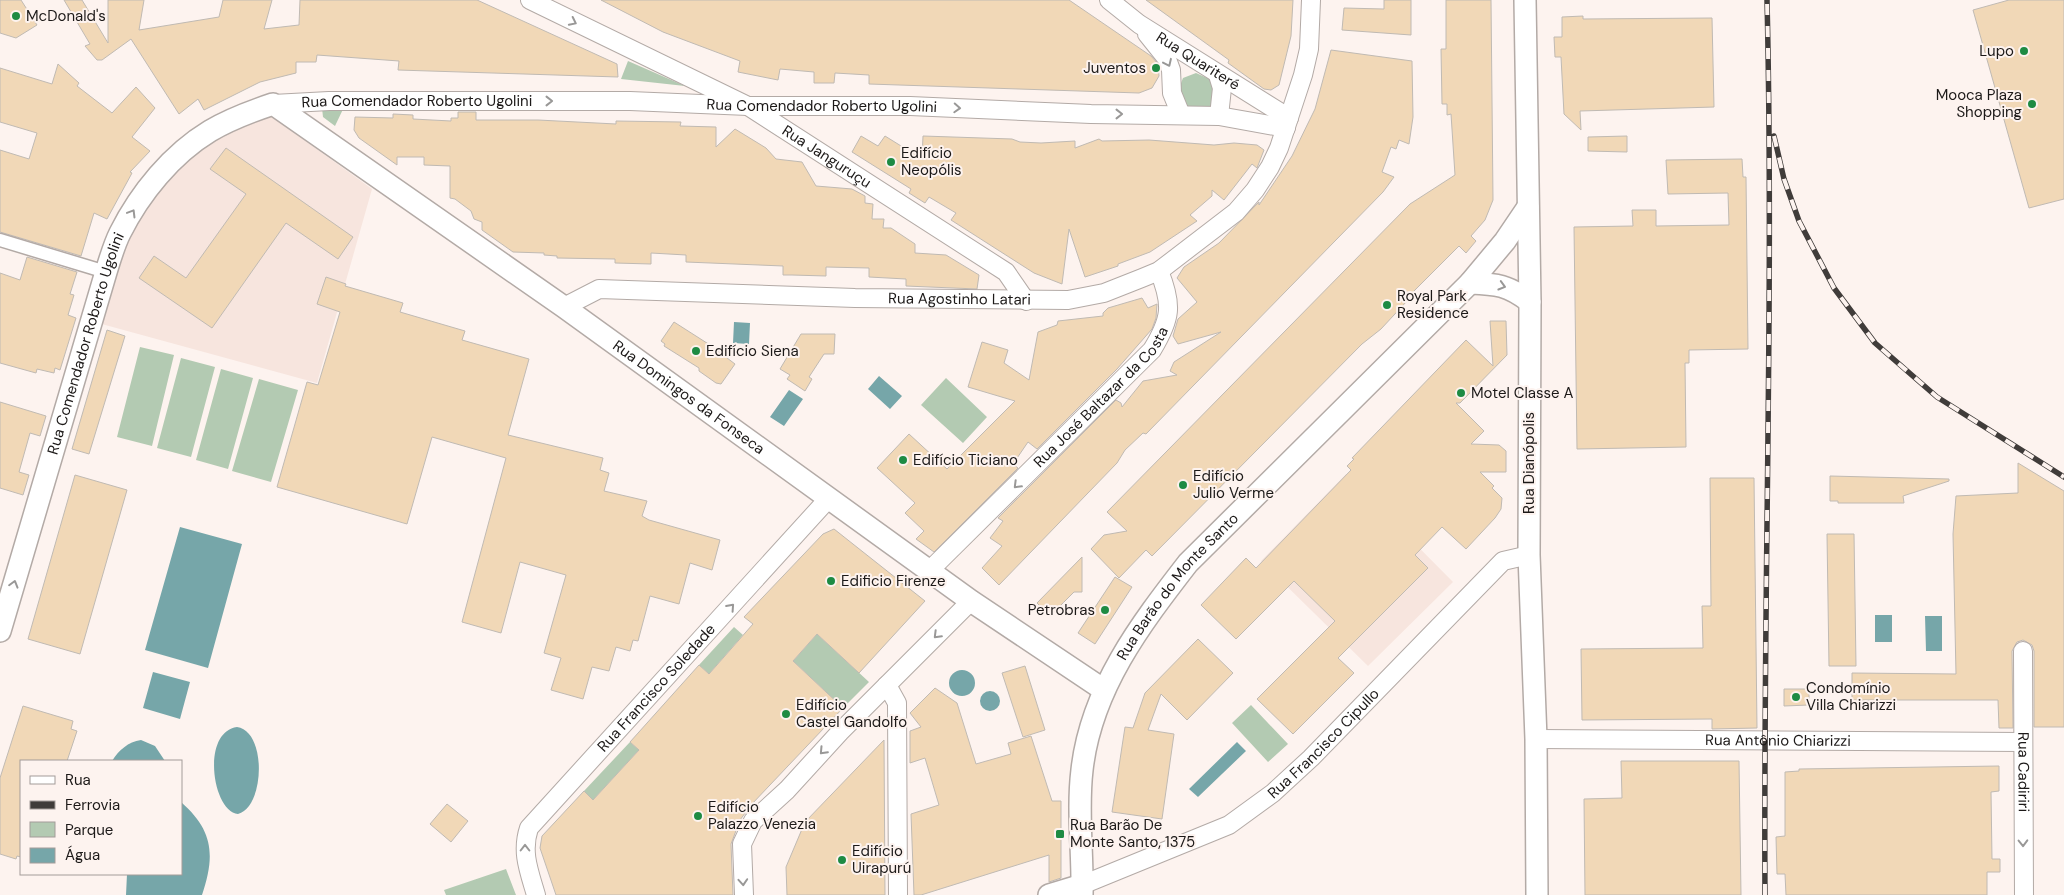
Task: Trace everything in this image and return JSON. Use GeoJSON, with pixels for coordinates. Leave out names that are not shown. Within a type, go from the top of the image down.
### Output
{"type":"FeatureCollection","features":[{"type":"Feature","properties":{"kind":"street","name":"Rua Janguruçu"},"geometry":{"type":"LineString","coordinates":[[530,0],[748,106],[1006,272],[1026,301]]}},
{"type":"Feature","properties":{"kind":"street","name":"Rua Quariteré"},"geometry":{"type":"LineString","coordinates":[[1109,0],[1139,24],[1288,123]]}},
{"type":"Feature","properties":{"kind":"street","name":"Rua Agostinho Latari"},"geometry":{"type":"LineString","coordinates":[[564,307],[599,288],[855,298],[1068,300],[1086,298],[1158,271],[1236,212],[1256,190],[1270,167],[1288,123],[1309,49],[1311,0]]}},
{"type":"Feature","properties":{"kind":"street","name":"Rua Dianópolis"},"geometry":{"type":"LineString","coordinates":[[1525,0],[1530,302],[1529,555],[1536,739],[1537,895]]}},
{"type":"Feature","properties":{"kind":"street"},"geometry":{"type":"LineString","coordinates":[[1139,24],[1167,59],[1171,70],[1172,93],[1181,115]]}},
{"type":"Feature","properties":{"kind":"street"},"geometry":{"type":"LineString","coordinates":[[1218,75],[1222,88],[1219,116]]}},
{"type":"Feature","properties":{"kind":"street","name":"Rua Comendador Roberto Ugolini"},"geometry":{"type":"LineString","coordinates":[[0,631],[106,272],[120,233],[140,199],[181,153],[210,131],[243,114],[273,104],[329,101],[630,100],[748,106],[910,106],[1091,114],[1219,116],[1288,123]]}},
{"type":"Feature","properties":{"kind":"street","name":"Rua Domingos da Fonseca"},"geometry":{"type":"LineString","coordinates":[[273,104],[564,307],[971,601],[1104,690]]}},
{"type":"Feature","properties":{"kind":"street","name":"Rua Barão do Monte Santo"},"geometry":{"type":"LineString","coordinates":[[1082,890],[1080,802],[1082,770],[1088,730],[1104,690],[1121,656],[1145,620],[1188,563],[1470,282],[1505,241],[1528,207]]}},
{"type":"Feature","properties":{"kind":"street"},"geometry":{"type":"LineString","coordinates":[[0,240],[106,272]]}},
{"type":"Feature","properties":{"kind":"street","name":"Rua José Baltazar da Costa"},"geometry":{"type":"LineString","coordinates":[[929,571],[1152,350],[1167,324],[1169,309],[1167,293],[1158,271]]}},
{"type":"Feature","properties":{"kind":"street"},"geometry":{"type":"LineString","coordinates":[[1470,282],[1499,284],[1515,290],[1530,302]]}},
{"type":"Feature","properties":{"kind":"street","name":"Rua Francisco Soledade"},"geometry":{"type":"LineString","coordinates":[[536,895],[525,860],[524,842],[529,828],[829,498]]}},
{"type":"Feature","properties":{"kind":"street","name":"Rua Francisco Cipullo"},"geometry":{"type":"LineString","coordinates":[[1082,890],[1230,825],[1273,793],[1311,758],[1503,561],[1529,555]]}},
{"type":"Feature","properties":{"kind":"street"},"geometry":{"type":"LineString","coordinates":[[744,895],[742,844],[753,820],[786,790],[971,601]]}},
{"type":"Feature","properties":{"kind":"street","name":"Rua Cadiriri"},"geometry":{"type":"LineString","coordinates":[[2023,651],[2024,895]]}},
{"type":"Feature","properties":{"kind":"street"},"geometry":{"type":"LineString","coordinates":[[887,685],[897,703],[898,895]]}},
{"type":"Feature","properties":{"kind":"street","name":"Rua Antônio Chiarizzi"},"geometry":{"type":"LineString","coordinates":[[1536,739],[2022,742]]}},
{"type":"Feature","properties":{"kind":"street"},"geometry":{"type":"LineString","coordinates":[[1048,895],[1082,890]]}},
{"type":"Feature","properties":{"kind":"shaded area"},"geometry":{"type":"Polygon","coordinates":[[[267,113],[372,189],[317,383],[98,323],[136,214],[203,142],[267,113]]]}},
{"type":"Feature","properties":{"kind":"shaded area"},"geometry":{"type":"Polygon","coordinates":[[[1346,474],[1453,582],[1368,666],[1261,561],[1346,474]]]}},
{"type":"Feature","properties":{"kind":"green space"},"geometry":{"type":"Polygon","coordinates":[[[628,61],[685,86],[621,79],[628,61]]]}},
{"type":"Feature","properties":{"kind":"green space"},"geometry":{"type":"Polygon","coordinates":[[[1196,73],[1214,81],[1215,112],[1186,110],[1176,96],[1183,78],[1196,73]]]}},
{"type":"Feature","properties":{"kind":"green space"},"geometry":{"type":"Polygon","coordinates":[[[345,105],[335,126],[323,117],[322,108],[345,105]]]}},
{"type":"Feature","properties":{"kind":"green space"},"geometry":{"type":"Polygon","coordinates":[[[140,347],[174,355],[152,446],[117,437],[140,347]]]}},
{"type":"Feature","properties":{"kind":"green space"},"geometry":{"type":"Polygon","coordinates":[[[181,358],[215,367],[191,457],[157,448],[181,358]]]}},
{"type":"Feature","properties":{"kind":"green space"},"geometry":{"type":"Polygon","coordinates":[[[221,369],[253,378],[228,469],[196,460],[221,369]]]}},
{"type":"Feature","properties":{"kind":"green space"},"geometry":{"type":"Polygon","coordinates":[[[946,378],[987,417],[963,443],[921,405],[946,378]]]}},
{"type":"Feature","properties":{"kind":"green space"},"geometry":{"type":"Polygon","coordinates":[[[259,379],[298,390],[271,482],[232,471],[259,379]]]}},
{"type":"Feature","properties":{"kind":"green space"},"geometry":{"type":"Polygon","coordinates":[[[734,627],[743,635],[709,674],[699,665],[734,627]]]}},
{"type":"Feature","properties":{"kind":"green space"},"geometry":{"type":"Polygon","coordinates":[[[817,634],[869,682],[843,708],[793,661],[817,634]]]}},
{"type":"Feature","properties":{"kind":"green space"},"geometry":{"type":"Polygon","coordinates":[[[1251,705],[1288,744],[1268,762],[1232,723],[1251,705]]]}},
{"type":"Feature","properties":{"kind":"green space"},"geometry":{"type":"Polygon","coordinates":[[[630,742],[639,750],[593,800],[584,791],[630,742]]]}},
{"type":"Feature","properties":{"kind":"green space"},"geometry":{"type":"Polygon","coordinates":[[[506,869],[516,895],[446,895],[444,890],[506,869]]]}},
{"type":"Feature","properties":{"kind":"water"},"geometry":{"type":"Polygon","coordinates":[[[734,322],[750,323],[749,344],[733,343],[734,322]]]}},
{"type":"Feature","properties":{"kind":"water"},"geometry":{"type":"Polygon","coordinates":[[[879,376],[902,396],[890,409],[868,389],[879,376]]]}},
{"type":"Feature","properties":{"kind":"water"},"geometry":{"type":"Polygon","coordinates":[[[789,390],[803,399],[784,426],[770,417],[789,390]]]}},
{"type":"Feature","properties":{"kind":"water"},"geometry":{"type":"Polygon","coordinates":[[[180,527],[242,544],[208,668],[145,650],[180,527]]]}},
{"type":"Feature","properties":{"kind":"water"},"geometry":{"type":"Polygon","coordinates":[[[1875,615],[1892,615],[1892,642],[1875,642],[1875,615]]]}},
{"type":"Feature","properties":{"kind":"water"},"geometry":{"type":"Polygon","coordinates":[[[1925,616],[1942,616],[1942,651],[1926,651],[1925,616]]]}},
{"type":"Feature","properties":{"kind":"water"},"geometry":{"type":"Polygon","coordinates":[[[962,670],[971,674],[975,683],[971,692],[962,696],[953,692],[949,683],[953,674],[962,670]]]}},
{"type":"Feature","properties":{"kind":"water"},"geometry":{"type":"Polygon","coordinates":[[[153,672],[190,682],[180,719],[143,708],[153,672]]]}},
{"type":"Feature","properties":{"kind":"water"},"geometry":{"type":"Polygon","coordinates":[[[990,691],[997,694],[1000,701],[997,708],[990,711],[983,708],[980,701],[983,694],[990,691]]]}},
{"type":"Feature","properties":{"kind":"water"},"geometry":{"type":"Polygon","coordinates":[[[237,727],[247,732],[254,741],[258,754],[259,769],[253,798],[247,808],[238,814],[229,810],[222,800],[214,771],[218,742],[226,732],[237,727]]]}},
{"type":"Feature","properties":{"kind":"water"},"geometry":{"type":"Polygon","coordinates":[[[141,740],[155,746],[164,760],[113,760],[124,747],[141,740]]]}},
{"type":"Feature","properties":{"kind":"water"},"geometry":{"type":"Polygon","coordinates":[[[1237,742],[1246,751],[1198,797],[1189,789],[1237,742]]]}},
{"type":"Feature","properties":{"kind":"water"},"geometry":{"type":"Polygon","coordinates":[[[182,803],[200,823],[209,845],[209,868],[202,895],[126,895],[127,875],[182,875],[182,803]]]}},
{"type":"Feature","properties":{"kind":"building","name":"McDonald's"},"geometry":{"type":"Polygon","coordinates":[[[0,0],[21,0],[37,25],[16,38],[0,33],[0,0]]]}},
{"type":"Feature","properties":{"kind":"building"},"geometry":{"type":"Polygon","coordinates":[[[64,0],[82,0],[108,43],[108,0],[144,0],[139,30],[219,17],[223,0],[272,0],[264,29],[299,25],[300,0],[477,0],[617,64],[618,77],[398,70],[399,61],[317,55],[316,62],[296,62],[296,73],[260,82],[204,110],[198,99],[179,114],[131,39],[102,60],[97,60],[85,46],[90,44],[64,0]]]}},
{"type":"Feature","properties":{"kind":"building"},"geometry":{"type":"Polygon","coordinates":[[[601,0],[1069,0],[1151,56],[1158,64],[1159,76],[1152,88],[1139,93],[869,84],[869,75],[835,73],[834,83],[814,83],[814,72],[780,69],[778,80],[738,72],[740,61],[663,32],[601,0]]]}},
{"type":"Feature","properties":{"kind":"building"},"geometry":{"type":"Polygon","coordinates":[[[1146,0],[1293,0],[1291,36],[1279,85],[1271,90],[1264,89],[1228,63],[1229,60],[1146,0]]]}},
{"type":"Feature","properties":{"kind":"building"},"geometry":{"type":"Polygon","coordinates":[[[1384,0],[1411,0],[1411,35],[1342,30],[1344,8],[1384,9],[1384,0]]]}},
{"type":"Feature","properties":{"kind":"building"},"geometry":{"type":"Polygon","coordinates":[[[1446,0],[1491,0],[1493,200],[1485,220],[1471,236],[1476,241],[1466,253],[1459,246],[1407,298],[1407,301],[1381,329],[1362,344],[1152,556],[1146,550],[1119,578],[1091,549],[1104,535],[1127,531],[1107,512],[1410,204],[1455,175],[1451,114],[1447,115],[1447,104],[1442,104],[1441,49],[1446,49],[1446,0]]]}},
{"type":"Feature","properties":{"kind":"building","name":"Mooca Plaza Shopping"},"geometry":{"type":"Polygon","coordinates":[[[2009,0],[2064,0],[2064,199],[2029,208],[1973,10],[2009,0]]]}},
{"type":"Feature","properties":{"kind":"building"},"geometry":{"type":"Polygon","coordinates":[[[1583,16],[1583,19],[1712,18],[1714,107],[1580,111],[1581,130],[1564,114],[1561,57],[1555,57],[1554,37],[1562,37],[1562,17],[1583,16]]]}},
{"type":"Feature","properties":{"kind":"building"},"geometry":{"type":"Polygon","coordinates":[[[1331,50],[1412,61],[1413,117],[1409,144],[1399,140],[1396,149],[1391,147],[1382,172],[1394,177],[1383,192],[1146,434],[1143,433],[1125,450],[1117,463],[999,585],[982,568],[1002,546],[990,538],[1003,521],[998,518],[1116,400],[1121,403],[1122,407],[1143,381],[1177,375],[1170,371],[1174,362],[1221,332],[1178,344],[1173,336],[1178,319],[1197,302],[1177,278],[1184,267],[1219,243],[1259,202],[1259,205],[1292,156],[1315,109],[1331,50]]]}},
{"type":"Feature","properties":{"kind":"building"},"geometry":{"type":"Polygon","coordinates":[[[58,64],[79,83],[77,86],[112,113],[136,87],[155,108],[132,137],[150,151],[130,172],[132,173],[107,219],[94,213],[81,256],[0,232],[0,150],[29,159],[37,133],[0,122],[0,68],[52,84],[58,64]]]}},
{"type":"Feature","properties":{"kind":"building"},"geometry":{"type":"Polygon","coordinates":[[[458,112],[476,112],[476,120],[538,120],[616,124],[616,121],[681,122],[680,126],[716,127],[716,147],[735,129],[766,148],[776,159],[802,162],[816,186],[852,189],[865,196],[865,203],[873,204],[872,219],[884,219],[883,228],[891,228],[915,244],[915,253],[946,255],[979,275],[977,289],[906,286],[906,279],[869,277],[869,268],[826,267],[826,276],[783,275],[783,266],[686,262],[686,255],[651,253],[651,264],[615,263],[615,259],[557,258],[557,256],[544,255],[544,253],[513,252],[482,230],[482,222],[474,219],[471,211],[455,199],[450,198],[450,166],[424,165],[424,157],[397,157],[397,165],[359,138],[354,130],[355,117],[393,118],[393,114],[413,115],[413,119],[451,121],[451,118],[458,118],[458,112]]]}},
{"type":"Feature","properties":{"kind":"building"},"geometry":{"type":"Polygon","coordinates":[[[861,136],[878,146],[885,136],[922,159],[923,136],[1012,139],[1020,142],[1041,143],[1075,141],[1075,148],[1099,139],[1102,141],[1149,140],[1214,145],[1234,143],[1257,145],[1264,150],[1257,168],[1252,164],[1224,200],[1212,190],[1212,196],[1190,215],[1197,221],[1150,252],[1118,264],[1118,266],[1085,277],[1069,229],[1062,284],[1034,273],[951,220],[956,213],[929,197],[925,203],[909,193],[911,189],[852,152],[861,136]]]}},
{"type":"Feature","properties":{"kind":"building"},"geometry":{"type":"Polygon","coordinates":[[[1627,136],[1627,152],[1588,151],[1588,137],[1627,136]]]}},
{"type":"Feature","properties":{"kind":"building"},"geometry":{"type":"Polygon","coordinates":[[[226,148],[353,237],[338,259],[286,223],[212,328],[139,278],[154,256],[186,278],[246,194],[210,169],[226,148]]]}},
{"type":"Feature","properties":{"kind":"building"},"geometry":{"type":"Polygon","coordinates":[[[1742,159],[1743,177],[1746,177],[1748,349],[1689,350],[1689,363],[1685,363],[1686,447],[1577,449],[1574,227],[1633,226],[1632,210],[1656,210],[1656,226],[1729,225],[1728,193],[1668,194],[1666,160],[1742,159]]]}},
{"type":"Feature","properties":{"kind":"building"},"geometry":{"type":"Polygon","coordinates":[[[27,257],[77,272],[70,294],[74,295],[68,315],[76,318],[60,370],[55,368],[54,373],[37,369],[36,373],[0,363],[0,273],[20,280],[27,257]]]}},
{"type":"Feature","properties":{"kind":"building"},"geometry":{"type":"Polygon","coordinates":[[[326,277],[346,284],[345,286],[403,303],[400,312],[465,331],[462,340],[529,359],[508,435],[603,458],[600,470],[609,473],[604,491],[647,501],[642,516],[649,520],[720,540],[712,570],[690,563],[679,604],[650,596],[638,641],[633,640],[630,651],[616,647],[609,671],[592,667],[583,699],[551,690],[561,658],[544,653],[566,575],[520,562],[501,633],[462,622],[506,458],[432,437],[407,524],[277,487],[307,382],[318,385],[340,312],[317,304],[326,277]]]}},
{"type":"Feature","properties":{"kind":"building"},"geometry":{"type":"Polygon","coordinates":[[[1142,298],[1148,308],[1157,304],[1156,318],[1152,329],[1117,369],[1037,449],[1028,442],[1013,464],[1018,468],[934,552],[916,539],[924,531],[905,513],[915,503],[877,468],[909,434],[947,469],[1015,401],[968,387],[982,342],[1008,350],[1004,363],[1029,380],[1038,332],[1057,325],[1058,321],[1103,316],[1103,313],[1108,308],[1142,298]]]}},
{"type":"Feature","properties":{"kind":"building"},"geometry":{"type":"Polygon","coordinates":[[[1490,321],[1506,321],[1507,355],[1460,403],[1456,403],[1484,431],[1471,444],[1499,445],[1506,451],[1506,472],[1480,472],[1494,486],[1492,488],[1502,498],[1501,509],[1466,549],[1442,527],[1415,555],[1428,568],[1338,658],[1354,673],[1293,734],[1257,699],[1335,621],[1294,581],[1236,639],[1201,605],[1246,558],[1256,568],[1351,470],[1347,466],[1354,459],[1352,458],[1466,340],[1493,366],[1490,321]]]}},
{"type":"Feature","properties":{"kind":"building","name":"Edifício Siena"},"geometry":{"type":"Polygon","coordinates":[[[674,322],[735,364],[721,384],[716,383],[699,371],[699,368],[664,346],[665,344],[661,341],[674,322]]]}},
{"type":"Feature","properties":{"kind":"building"},"geometry":{"type":"Polygon","coordinates":[[[107,330],[125,336],[89,454],[72,449],[107,330]]]}},
{"type":"Feature","properties":{"kind":"building"},"geometry":{"type":"Polygon","coordinates":[[[801,334],[835,334],[834,354],[824,354],[809,377],[812,379],[805,391],[787,379],[790,375],[780,369],[801,334]]]}},
{"type":"Feature","properties":{"kind":"building"},"geometry":{"type":"Polygon","coordinates":[[[0,402],[46,416],[40,436],[30,433],[19,472],[29,475],[23,495],[0,488],[0,402]]]}},
{"type":"Feature","properties":{"kind":"building"},"geometry":{"type":"Polygon","coordinates":[[[2018,463],[2064,491],[2064,727],[2034,727],[2034,651],[2032,645],[2023,640],[2017,642],[2012,651],[2013,728],[1999,728],[1998,700],[1852,700],[1852,673],[1956,674],[1953,534],[1956,496],[2018,493],[2018,463]]]}},
{"type":"Feature","properties":{"kind":"building"},"geometry":{"type":"Polygon","coordinates":[[[75,475],[127,490],[80,654],[28,639],[75,475]]]}},
{"type":"Feature","properties":{"kind":"building"},"geometry":{"type":"Polygon","coordinates":[[[1830,476],[1949,479],[1949,481],[1903,496],[1904,503],[1838,503],[1838,501],[1830,501],[1830,476]]]}},
{"type":"Feature","properties":{"kind":"building"},"geometry":{"type":"Polygon","coordinates":[[[1710,478],[1754,478],[1757,728],[1712,729],[1712,719],[1582,720],[1581,649],[1703,648],[1702,606],[1711,606],[1710,478]]]}},
{"type":"Feature","properties":{"kind":"building"},"geometry":{"type":"Polygon","coordinates":[[[834,529],[925,601],[859,673],[817,634],[793,661],[843,708],[751,805],[740,820],[731,844],[733,895],[556,895],[540,848],[542,836],[584,791],[593,800],[639,750],[630,742],[699,665],[709,674],[753,624],[744,617],[823,534],[834,529]]]}},
{"type":"Feature","properties":{"kind":"building"},"geometry":{"type":"Polygon","coordinates":[[[1827,534],[1854,534],[1856,666],[1829,666],[1827,534]]]}},
{"type":"Feature","properties":{"kind":"building"},"geometry":{"type":"Polygon","coordinates":[[[1082,557],[1082,592],[1074,592],[1050,616],[1037,603],[1082,557]]]}},
{"type":"Feature","properties":{"kind":"building","name":"Petrobras"},"geometry":{"type":"Polygon","coordinates":[[[1115,577],[1132,587],[1095,644],[1078,633],[1115,577]]]}},
{"type":"Feature","properties":{"kind":"building"},"geometry":{"type":"Polygon","coordinates":[[[1198,639],[1233,673],[1187,720],[1161,694],[1148,730],[1174,734],[1162,819],[1112,812],[1125,727],[1133,728],[1145,693],[1198,639]]]}},
{"type":"Feature","properties":{"kind":"building"},"geometry":{"type":"Polygon","coordinates":[[[1025,666],[1045,730],[1023,737],[1002,673],[1025,666]]]}},
{"type":"Feature","properties":{"kind":"building"},"geometry":{"type":"Polygon","coordinates":[[[935,688],[957,703],[976,764],[1011,754],[1008,743],[1031,736],[1052,801],[1061,801],[1061,878],[1049,882],[1049,855],[921,895],[914,895],[911,814],[939,805],[925,758],[910,763],[910,731],[921,727],[910,713],[935,688]]]}},
{"type":"Feature","properties":{"kind":"building","name":"Condomínio Villa Chiarizzi"},"geometry":{"type":"Polygon","coordinates":[[[1784,689],[1809,689],[1809,705],[1784,706],[1784,689]]]}},
{"type":"Feature","properties":{"kind":"building"},"geometry":{"type":"Polygon","coordinates":[[[23,706],[73,721],[71,729],[77,731],[67,760],[20,760],[20,857],[17,856],[16,859],[0,854],[0,778],[23,706]]]}},
{"type":"Feature","properties":{"kind":"building"},"geometry":{"type":"Polygon","coordinates":[[[884,740],[885,895],[787,895],[786,867],[805,822],[884,740]]]}},
{"type":"Feature","properties":{"kind":"building"},"geometry":{"type":"Polygon","coordinates":[[[1621,761],[1739,761],[1741,895],[1585,895],[1584,799],[1622,798],[1621,761]]]}},
{"type":"Feature","properties":{"kind":"building"},"geometry":{"type":"Polygon","coordinates":[[[1999,766],[1999,791],[1991,792],[1992,859],[2000,859],[2000,872],[1987,872],[1987,895],[1786,895],[1785,874],[1777,874],[1776,837],[1785,836],[1785,772],[1799,771],[1799,769],[1999,766]]]}},
{"type":"Feature","properties":{"kind":"building"},"geometry":{"type":"Polygon","coordinates":[[[447,804],[468,821],[451,842],[430,824],[447,804]]]}},
{"type":"Feature","properties":{"kind":"railway"},"geometry":{"type":"LineString","coordinates":[[1765,895],[1765,671],[1769,336],[1767,0]]}},
{"type":"Feature","properties":{"kind":"railway"},"geometry":{"type":"LineString","coordinates":[[1774,136],[1784,179],[1799,221],[1834,288],[1875,343],[1937,397],[2064,477]]}},
{"type":"Feature","properties":{"kind":"place","name":"McDonald's"},"geometry":{"type":"Point","coordinates":[16,16]}},
{"type":"Feature","properties":{"kind":"place","name":"Lupo"},"geometry":{"type":"Point","coordinates":[2024,51]}},
{"type":"Feature","properties":{"kind":"place","name":"Juventos"},"geometry":{"type":"Point","coordinates":[1156,68]}},
{"type":"Feature","properties":{"kind":"place","name":"Mooca Plaza Shopping"},"geometry":{"type":"Point","coordinates":[2032,104]}},
{"type":"Feature","properties":{"kind":"place","name":"Edifício Neopólis"},"geometry":{"type":"Point","coordinates":[891,162]}},
{"type":"Feature","properties":{"kind":"place","name":"Royal Park Residence"},"geometry":{"type":"Point","coordinates":[1387,305]}},
{"type":"Feature","properties":{"kind":"place","name":"Edifício Siena"},"geometry":{"type":"Point","coordinates":[696,351]}},
{"type":"Feature","properties":{"kind":"place","name":"Motel Classe A"},"geometry":{"type":"Point","coordinates":[1461,393]}},
{"type":"Feature","properties":{"kind":"place","name":"Edifício Ticiano"},"geometry":{"type":"Point","coordinates":[903,460]}},
{"type":"Feature","properties":{"kind":"place","name":"Edifício Julio Verme"},"geometry":{"type":"Point","coordinates":[1183,485]}},
{"type":"Feature","properties":{"kind":"place","name":"Edificio Firenze"},"geometry":{"type":"Point","coordinates":[831,581]}},
{"type":"Feature","properties":{"kind":"place","name":"Petrobras"},"geometry":{"type":"Point","coordinates":[1105,610]}},
{"type":"Feature","properties":{"kind":"place","name":"Condomínio Villa Chiarizzi"},"geometry":{"type":"Point","coordinates":[1796,697]}},
{"type":"Feature","properties":{"kind":"place","name":"Edifício Castel Gandolfo"},"geometry":{"type":"Point","coordinates":[786,714]}},
{"type":"Feature","properties":{"kind":"place","name":"Edifício Palazzo Venezia"},"geometry":{"type":"Point","coordinates":[698,816]}},
{"type":"Feature","properties":{"kind":"place","name":"Rua Barão De Monte Santo, 1375"},"geometry":{"type":"Point","coordinates":[1060,834]}},
{"type":"Feature","properties":{"kind":"place","name":"Edifício Uirapurú"},"geometry":{"type":"Point","coordinates":[842,860]}}]}
